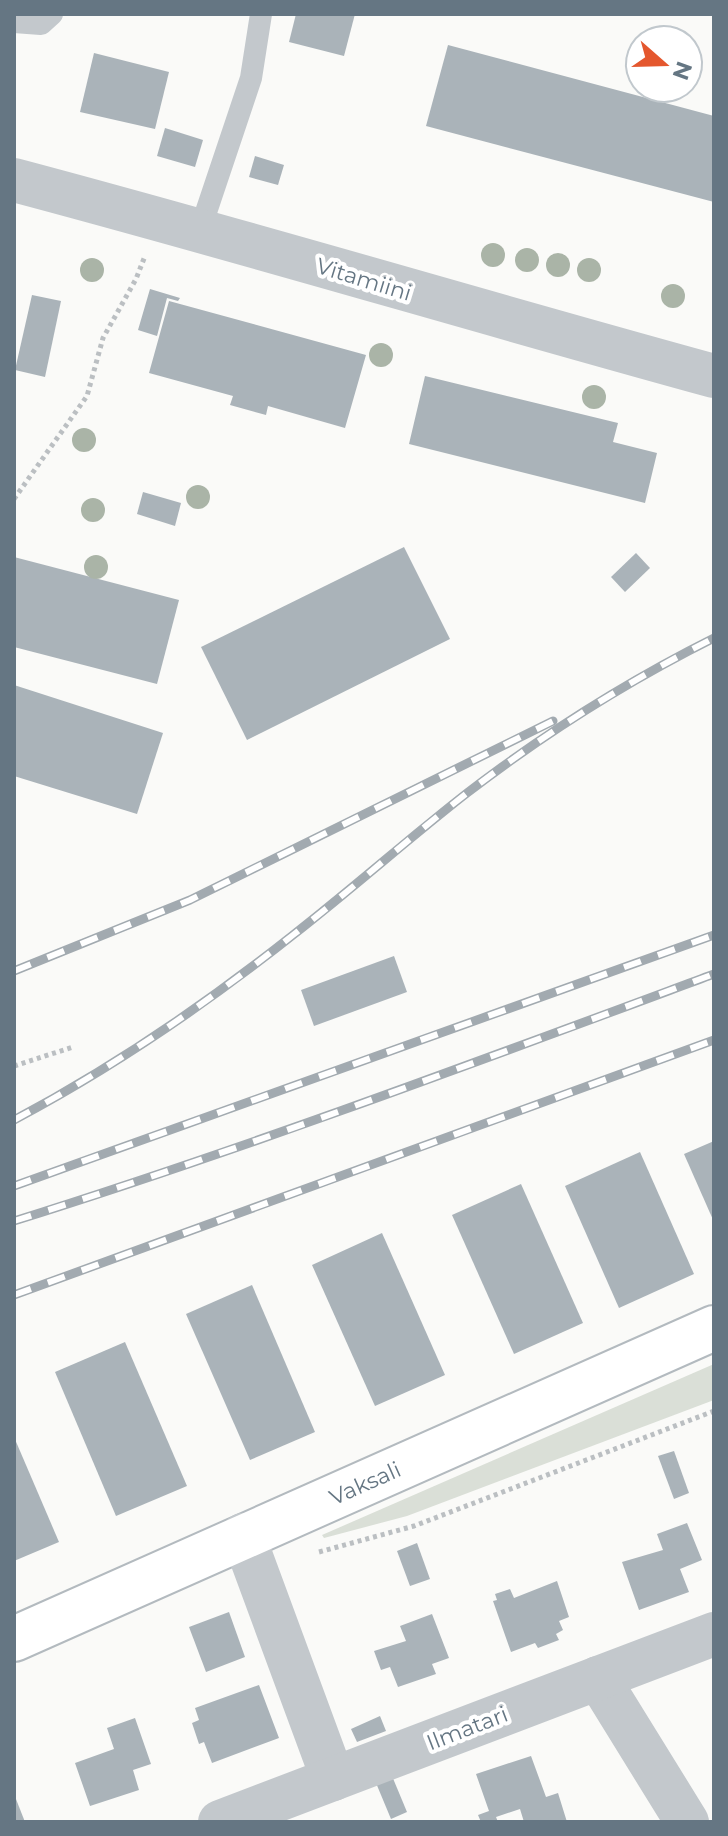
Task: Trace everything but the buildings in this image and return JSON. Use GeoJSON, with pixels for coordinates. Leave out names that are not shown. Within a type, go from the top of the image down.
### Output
{"type":"FeatureCollection","features":[{"type":"Feature","properties":{"kind":"street","name":"Vitamiini"},"geometry":{"type":"LineString","coordinates":[[14,180],[714,376]]}},
{"type":"Feature","properties":{"kind":"street","name":"Vaksali"},"geometry":{"type":"LineString","coordinates":[[14,1639],[714,1328]]}},
{"type":"Feature","properties":{"kind":"street"},"geometry":{"type":"LineString","coordinates":[[243,1535],[333,1779]]}},
{"type":"Feature","properties":{"kind":"street","name":"Ilmatari"},"geometry":{"type":"LineString","coordinates":[[220,1822],[714,1634]]}},
{"type":"Feature","properties":{"kind":"street"},"geometry":{"type":"LineString","coordinates":[[598,1678],[687,1822]]}},
{"type":"Feature","properties":{"kind":"lane"},"geometry":{"type":"LineString","coordinates":[[14,22],[41,24],[52,14]]}},
{"type":"Feature","properties":{"kind":"lane"},"geometry":{"type":"LineString","coordinates":[[179,224],[251,78],[261,14]]}},
{"type":"Feature","properties":{"kind":"path"},"geometry":{"type":"LineString","coordinates":[[14,499],[87,396],[103,338],[136,279],[179,224]]}},
{"type":"Feature","properties":{"kind":"path"},"geometry":{"type":"LineString","coordinates":[[14,1066],[73,1047]]}},
{"type":"Feature","properties":{"kind":"path"},"geometry":{"type":"LineString","coordinates":[[317,1552],[414,1526],[714,1411]]}},
{"type":"Feature","properties":{"kind":"shaded area"},"geometry":{"type":"Polygon","coordinates":[[[714,1364],[714,1400],[407,1516],[324,1538],[322,1535],[714,1364]]]}},
{"type":"Feature","properties":{"kind":"railway"},"geometry":{"type":"LineString","coordinates":[[14,1120],[122,1057],[226,986],[315,918],[467,793],[526,750],[618,690],[714,638]]}},
{"type":"Feature","properties":{"kind":"railway"},"geometry":{"type":"LineString","coordinates":[[14,971],[190,900],[553,721]]}},
{"type":"Feature","properties":{"kind":"railway"},"geometry":{"type":"LineString","coordinates":[[14,1186],[714,935]]}},
{"type":"Feature","properties":{"kind":"railway"},"geometry":{"type":"LineString","coordinates":[[14,1221],[278,1133],[714,974]]}},
{"type":"Feature","properties":{"kind":"railway"},"geometry":{"type":"LineString","coordinates":[[14,1295],[714,1040]]}}]}
